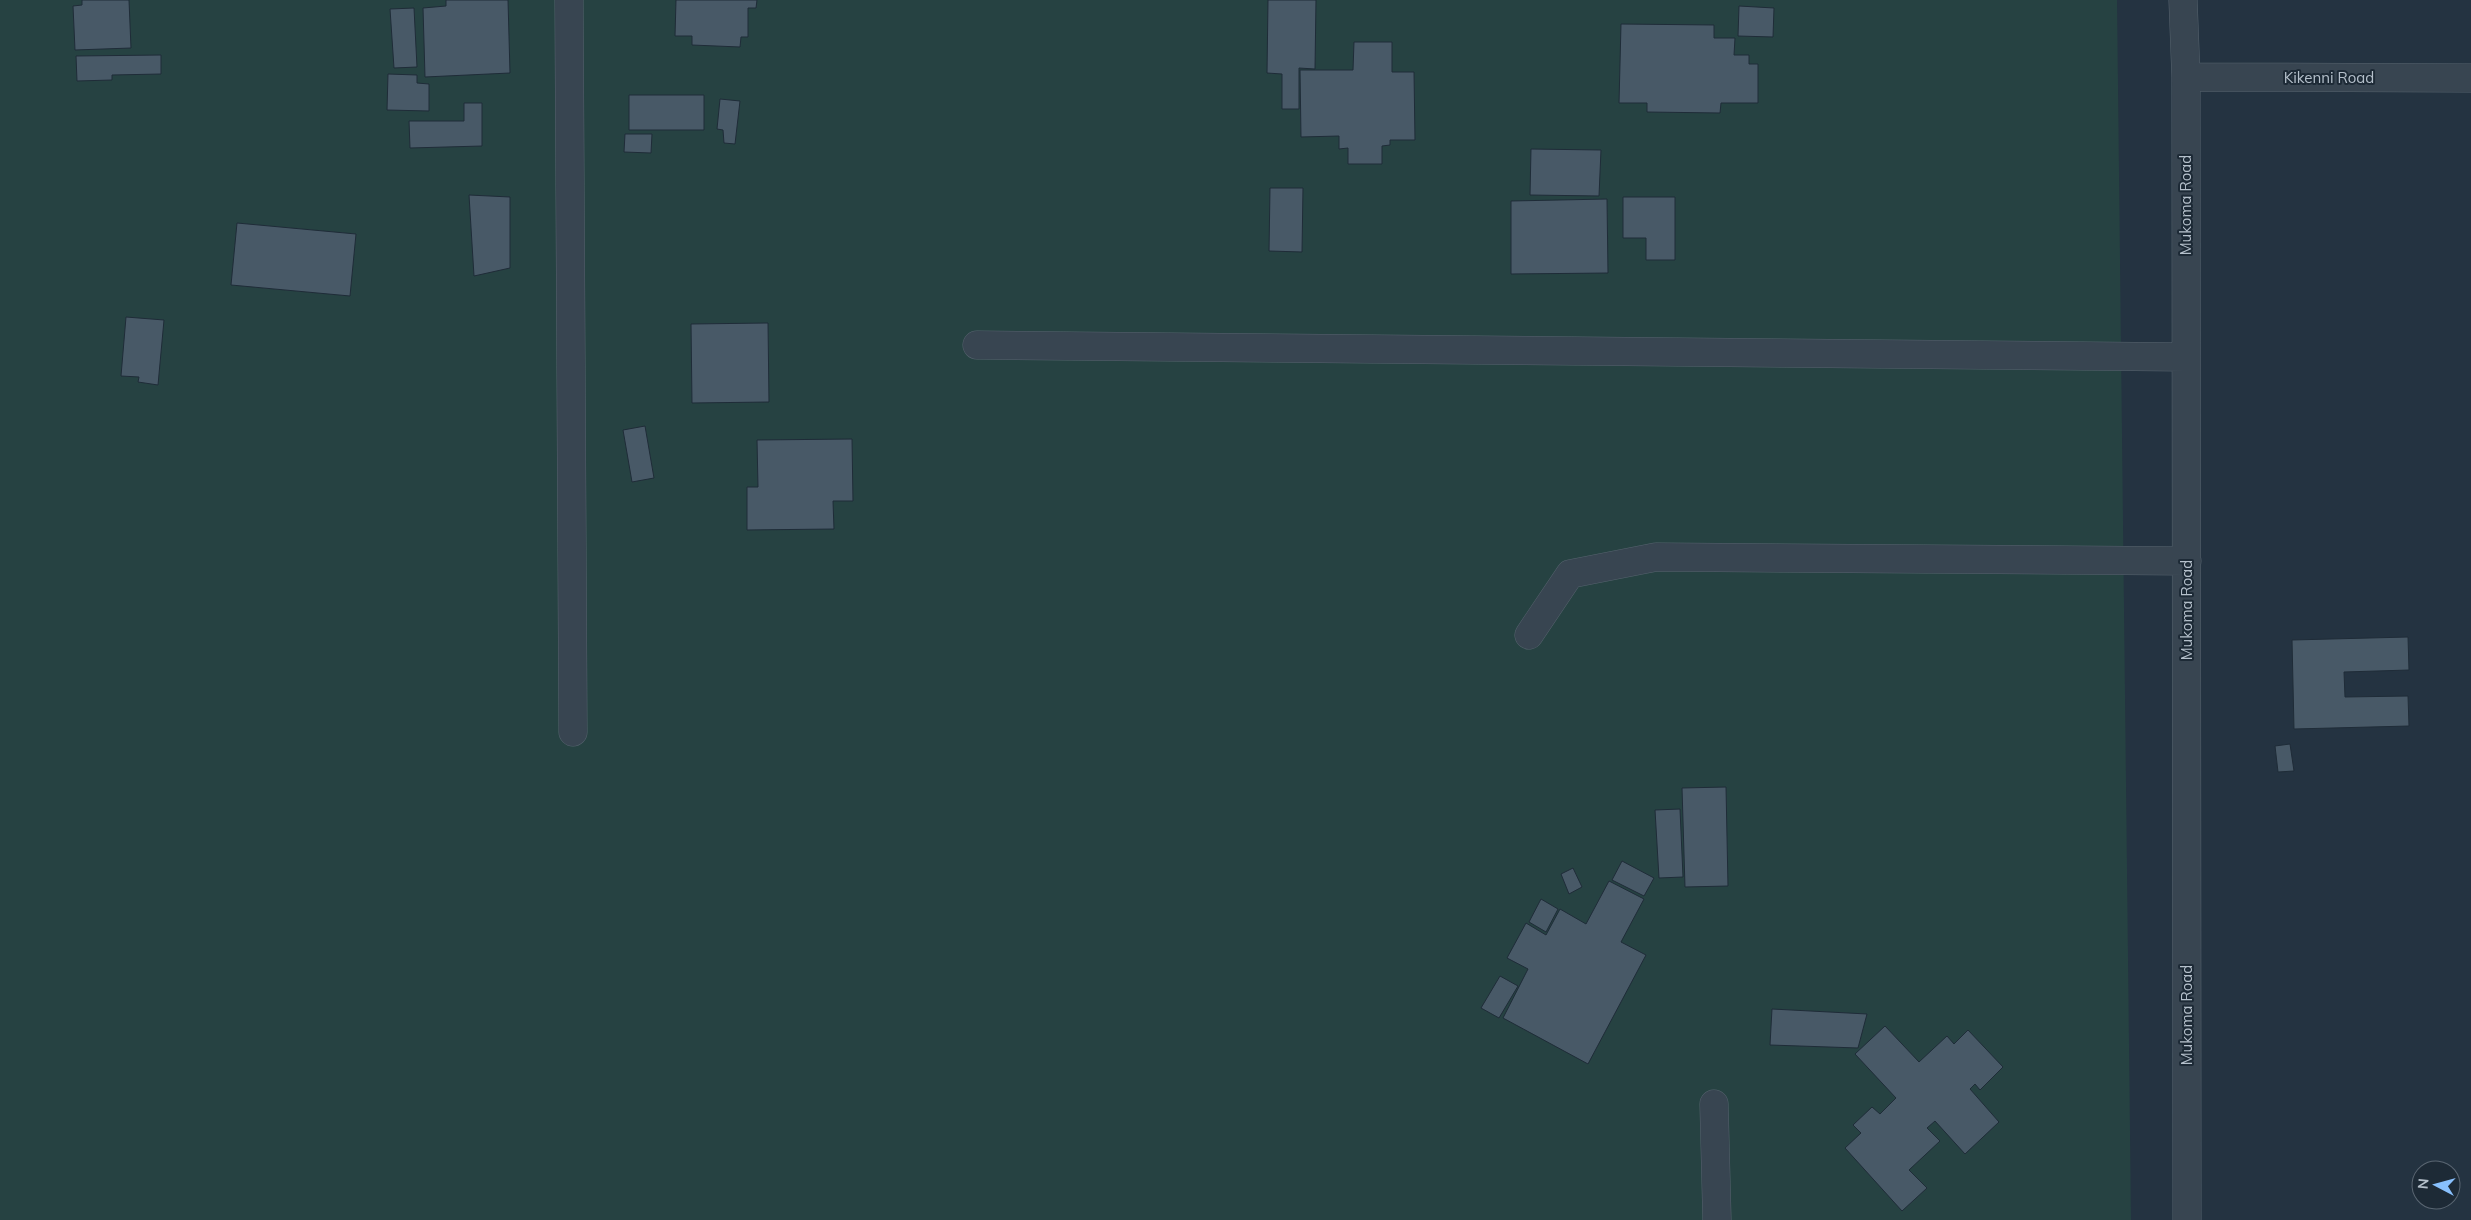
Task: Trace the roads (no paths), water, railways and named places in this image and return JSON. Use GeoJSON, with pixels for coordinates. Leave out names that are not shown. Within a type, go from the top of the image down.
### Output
{"type":"FeatureCollection","features":[{"type":"Feature","properties":{"kind":"street"},"geometry":{"type":"LineString","coordinates":[[569,0],[573,732]]}},
{"type":"Feature","properties":{"kind":"street","name":"Mukoma Road"},"geometry":{"type":"LineString","coordinates":[[2184,0],[2186,77],[2187,1220]]}},
{"type":"Feature","properties":{"kind":"street","name":"Kikenni Road"},"geometry":{"type":"LineString","coordinates":[[2186,77],[2471,78]]}},
{"type":"Feature","properties":{"kind":"street"},"geometry":{"type":"LineString","coordinates":[[977,346],[2186,357]]}},
{"type":"Feature","properties":{"kind":"street"},"geometry":{"type":"LineString","coordinates":[[1529,635],[1570,574],[1656,557],[2186,561]]}},
{"type":"Feature","properties":{"kind":"street"},"geometry":{"type":"LineString","coordinates":[[1714,1104],[1717,1220]]}}]}
